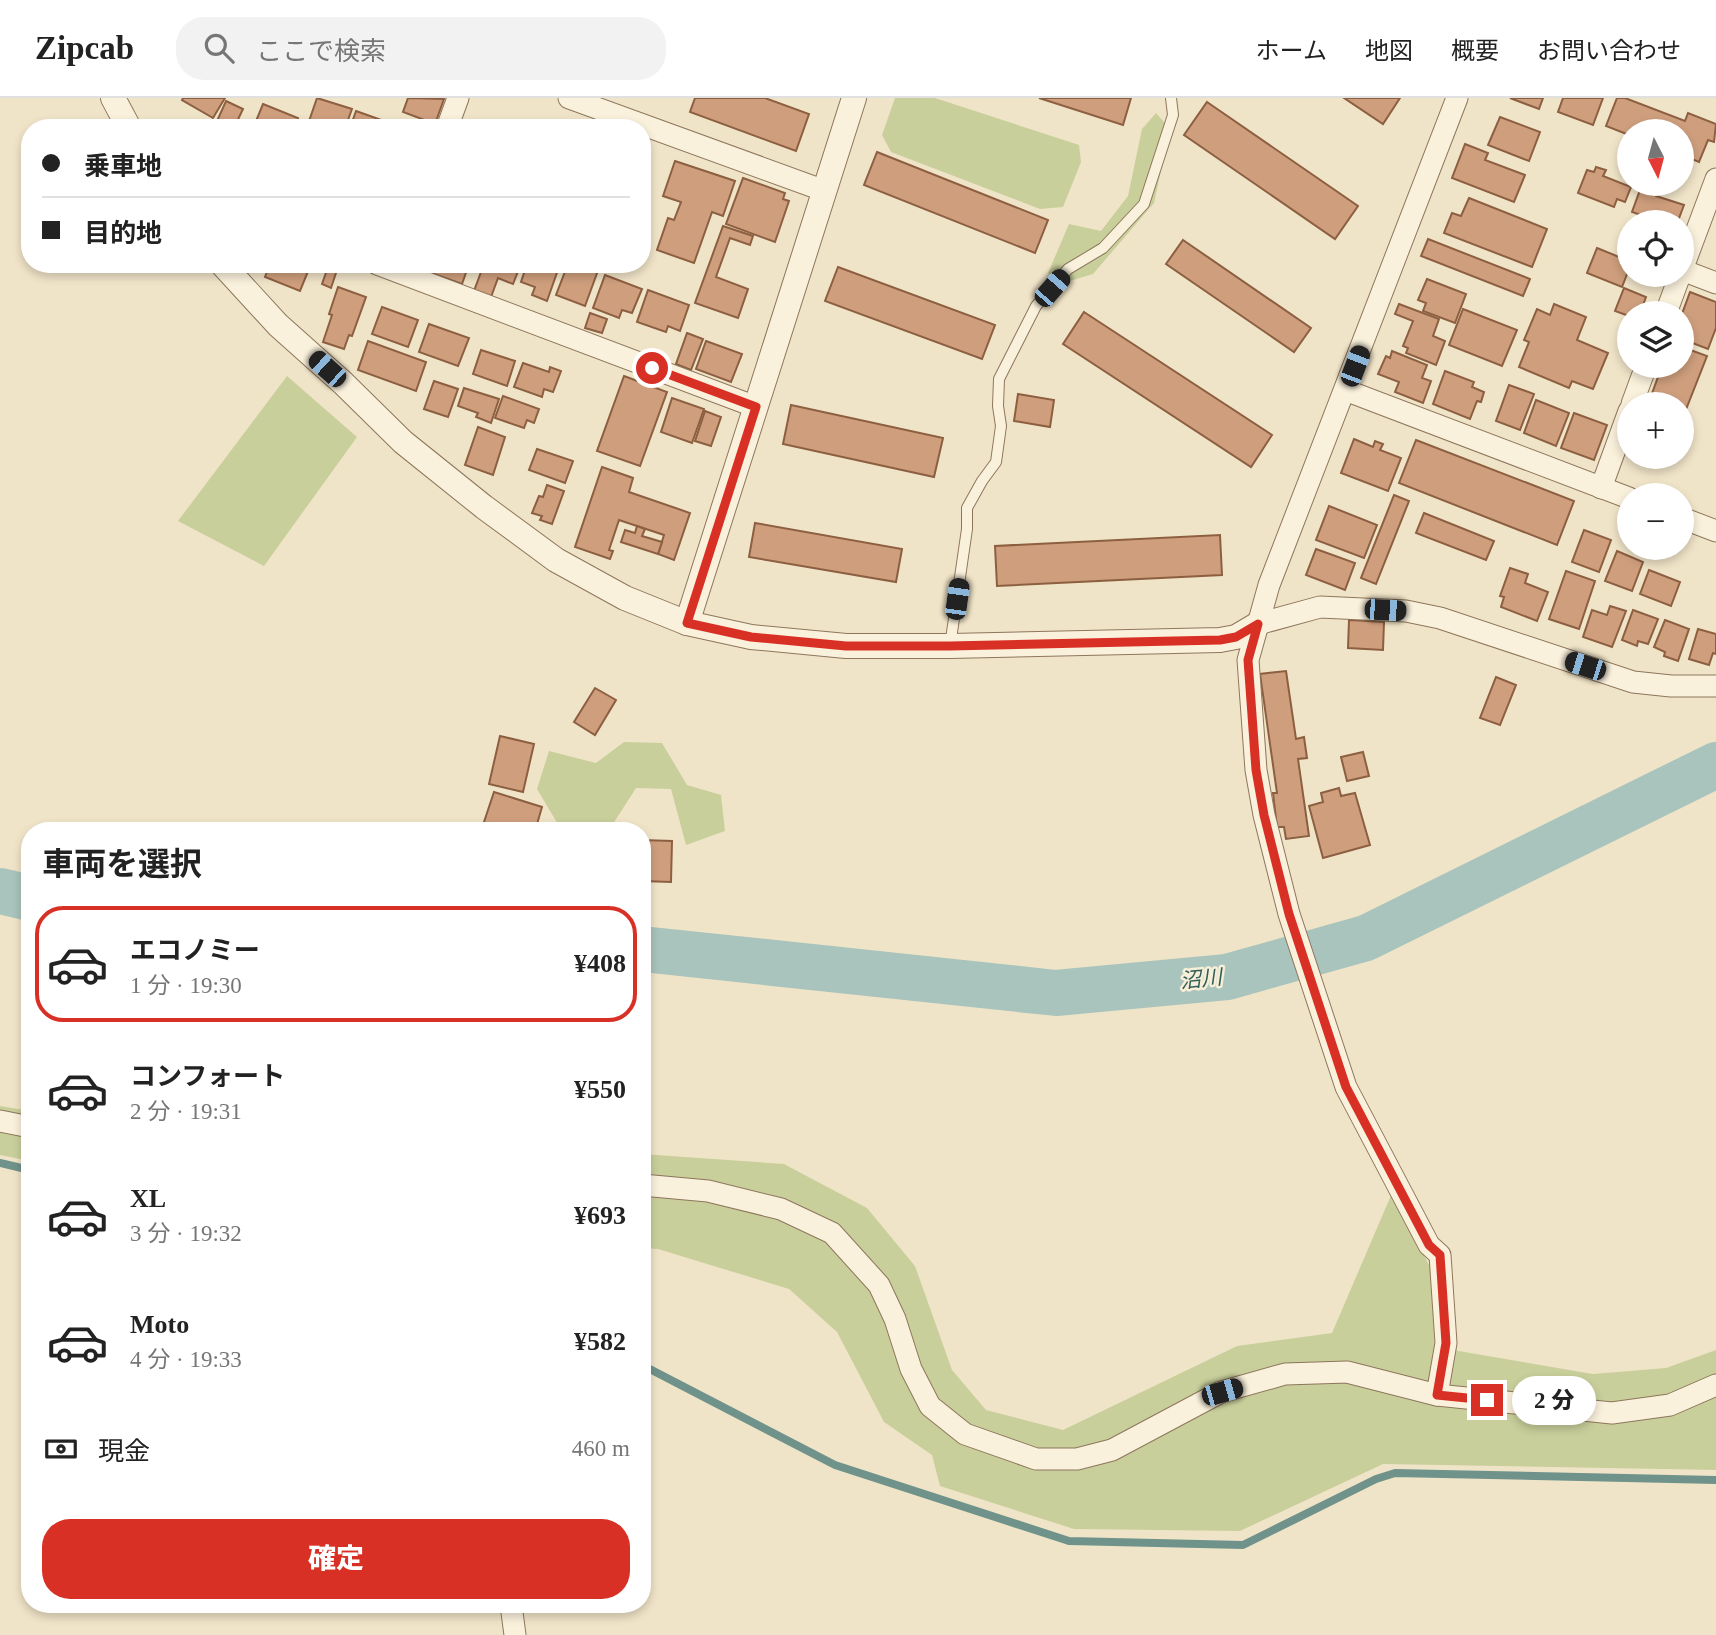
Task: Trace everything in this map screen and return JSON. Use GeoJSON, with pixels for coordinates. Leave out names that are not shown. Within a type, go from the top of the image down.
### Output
{"type":"FeatureCollection","features":[{"type":"Feature","properties":{"kind":"street"},"geometry":{"type":"LineString","coordinates":[[113,98],[124,119]]}},
{"type":"Feature","properties":{"kind":"street"},"geometry":{"type":"LineString","coordinates":[[450,119],[458,98]]}},
{"type":"Feature","properties":{"kind":"street"},"geometry":{"type":"LineString","coordinates":[[687,623],[854,98]]}},
{"type":"Feature","properties":{"kind":"street"},"geometry":{"type":"LineString","coordinates":[[1437,1395],[1446,1343],[1440,1255],[1429,1245],[1346,1087],[1289,914],[1264,815],[1256,770],[1248,660],[1269,585],[1457,98]]}},
{"type":"Feature","properties":{"kind":"street"},"geometry":{"type":"LineString","coordinates":[[573,99],[628,119]]}},
{"type":"Feature","properties":{"kind":"street"},"geometry":{"type":"LineString","coordinates":[[651,127],[825,191]]}},
{"type":"Feature","properties":{"kind":"street"},"geometry":{"type":"LineString","coordinates":[[1694,237],[1716,179]]}},
{"type":"Feature","properties":{"kind":"street"},"geometry":{"type":"LineString","coordinates":[[230,273],[278,325],[403,442],[484,507],[556,560],[625,598],[687,623],[751,637],[846,646],[950,646],[1220,640],[1236,637],[1258,624],[1320,607],[1406,611],[1440,618],[1633,682],[1671,686],[1716,686]]}},
{"type":"Feature","properties":{"kind":"street"},"geometry":{"type":"LineString","coordinates":[[407,273],[756,407]]}},
{"type":"Feature","properties":{"kind":"street"},"geometry":{"type":"LineString","coordinates":[[1694,276],[1716,283]]}},
{"type":"Feature","properties":{"kind":"street"},"geometry":{"type":"LineString","coordinates":[[1345,390],[1617,494]]}},
{"type":"Feature","properties":{"kind":"street"},"geometry":{"type":"LineString","coordinates":[[1601,488],[1617,444]]}},
{"type":"Feature","properties":{"kind":"street"},"geometry":{"type":"LineString","coordinates":[[1694,523],[1716,531]]}},
{"type":"Feature","properties":{"kind":"street"},"geometry":{"type":"LineString","coordinates":[[0,1121],[21,1124]]}},
{"type":"Feature","properties":{"kind":"street"},"geometry":{"type":"LineString","coordinates":[[651,1186],[708,1191],[781,1209],[832,1233],[878,1285],[895,1319],[911,1369],[930,1406],[965,1434],[1036,1459],[1077,1459],[1112,1450],[1222,1392],[1285,1374],[1347,1371],[1437,1395],[1612,1413],[1670,1405],[1716,1385]]}},
{"type":"Feature","properties":{"kind":"street"},"geometry":{"type":"LineString","coordinates":[[512,1613],[515,1635]]}},
{"type":"Feature","properties":{"kind":"lane"},"geometry":{"type":"LineString","coordinates":[[950,646],[967,529],[967,508],[996,462],[1001,426],[998,406],[999,379],[1036,306],[1068,269],[1103,248],[1144,204],[1173,115],[1171,98]]}},
{"type":"Feature","properties":{"kind":"green space"},"geometry":{"type":"Polygon","coordinates":[[[895,98],[935,98],[1079,145],[1081,162],[1063,207],[1040,209],[891,152],[882,135],[895,98]]]}},
{"type":"Feature","properties":{"kind":"green space"},"geometry":{"type":"Polygon","coordinates":[[[1156,113],[1170,129],[1154,203],[1093,274],[1063,283],[1048,273],[1069,224],[1101,231],[1128,196],[1142,129],[1156,113]]]}},
{"type":"Feature","properties":{"kind":"green space"},"geometry":{"type":"Polygon","coordinates":[[[287,376],[357,437],[264,566],[178,521],[287,376]]]}},
{"type":"Feature","properties":{"kind":"green space"},"geometry":{"type":"Polygon","coordinates":[[[624,742],[662,743],[687,785],[721,795],[725,831],[686,845],[671,789],[636,788],[614,822],[557,822],[537,789],[549,751],[596,763],[624,742]]]}},
{"type":"Feature","properties":{"kind":"green space"},"geometry":{"type":"Polygon","coordinates":[[[0,1106],[21,1110],[21,1159],[0,1155],[0,1106]]]}},
{"type":"Feature","properties":{"kind":"green space"},"geometry":{"type":"Polygon","coordinates":[[[651,1155],[784,1164],[867,1208],[915,1266],[952,1370],[986,1410],[1063,1430],[1237,1346],[1332,1333],[1392,1193],[1430,1267],[1435,1347],[1593,1374],[1666,1368],[1716,1350],[1716,1470],[1383,1464],[1240,1531],[1074,1529],[940,1486],[932,1455],[884,1422],[837,1332],[789,1289],[651,1249],[651,1155]]]}},
{"type":"Feature","properties":{"kind":"building"},"geometry":{"type":"Polygon","coordinates":[[[225,98],[213,118],[182,100],[225,98]]]}},
{"type":"Feature","properties":{"kind":"building"},"geometry":{"type":"Polygon","coordinates":[[[317,98],[352,109],[348,119],[310,119],[317,98]]]}},
{"type":"Feature","properties":{"kind":"building"},"geometry":{"type":"Polygon","coordinates":[[[408,98],[444,99],[437,119],[422,119],[403,112],[408,98]]]}},
{"type":"Feature","properties":{"kind":"building"},"geometry":{"type":"Polygon","coordinates":[[[695,98],[765,98],[809,114],[796,151],[690,112],[695,98]]]}},
{"type":"Feature","properties":{"kind":"building"},"geometry":{"type":"Polygon","coordinates":[[[1039,98],[1131,98],[1123,125],[1039,98]]]}},
{"type":"Feature","properties":{"kind":"building"},"geometry":{"type":"Polygon","coordinates":[[[1344,98],[1400,98],[1383,124],[1344,98]]]}},
{"type":"Feature","properties":{"kind":"building"},"geometry":{"type":"Polygon","coordinates":[[[1510,98],[1543,98],[1539,109],[1510,98]]]}},
{"type":"Feature","properties":{"kind":"building"},"geometry":{"type":"Polygon","coordinates":[[[1563,98],[1603,98],[1593,125],[1558,112],[1563,98]]]}},
{"type":"Feature","properties":{"kind":"building"},"geometry":{"type":"Polygon","coordinates":[[[1617,98],[1625,98],[1680,119],[1617,119],[1617,130],[1606,126],[1617,98]]]}},
{"type":"Feature","properties":{"kind":"building"},"geometry":{"type":"Polygon","coordinates":[[[226,101],[243,109],[238,119],[218,119],[226,101]]]}},
{"type":"Feature","properties":{"kind":"building"},"geometry":{"type":"Polygon","coordinates":[[[1207,102],[1358,206],[1335,239],[1184,135],[1207,102]]]}},
{"type":"Feature","properties":{"kind":"building"},"geometry":{"type":"Polygon","coordinates":[[[263,104],[298,118],[298,119],[257,119],[263,104]]]}},
{"type":"Feature","properties":{"kind":"building"},"geometry":{"type":"Polygon","coordinates":[[[356,111],[379,119],[353,119],[356,111]]]}},
{"type":"Feature","properties":{"kind":"building"},"geometry":{"type":"Polygon","coordinates":[[[1688,113],[1716,124],[1714,142],[1708,140],[1699,162],[1694,160],[1694,119],[1686,119],[1688,113]]]}},
{"type":"Feature","properties":{"kind":"building"},"geometry":{"type":"Polygon","coordinates":[[[1500,117],[1540,132],[1529,161],[1488,145],[1500,117]]]}},
{"type":"Feature","properties":{"kind":"building"},"geometry":{"type":"Polygon","coordinates":[[[1465,144],[1488,153],[1485,160],[1525,175],[1514,202],[1452,178],[1465,144]]]}},
{"type":"Feature","properties":{"kind":"building"},"geometry":{"type":"Polygon","coordinates":[[[877,152],[1048,220],[1035,253],[864,185],[877,152]]]}},
{"type":"Feature","properties":{"kind":"building"},"geometry":{"type":"Polygon","coordinates":[[[675,161],[735,181],[723,216],[712,212],[694,263],[657,250],[668,218],[674,220],[681,202],[663,196],[675,161]]]}},
{"type":"Feature","properties":{"kind":"building"},"geometry":{"type":"Polygon","coordinates":[[[1596,167],[1606,170],[1603,176],[1617,182],[1617,196],[1627,196],[1625,202],[1617,199],[1614,207],[1578,193],[1587,170],[1594,172],[1596,167]]]}},
{"type":"Feature","properties":{"kind":"building"},"geometry":{"type":"Polygon","coordinates":[[[743,178],[785,193],[783,199],[789,201],[775,242],[726,224],[743,178]]]}},
{"type":"Feature","properties":{"kind":"building"},"geometry":{"type":"Polygon","coordinates":[[[1638,196],[1656,196],[1684,205],[1682,210],[1633,210],[1638,196]]]}},
{"type":"Feature","properties":{"kind":"building"},"geometry":{"type":"Polygon","coordinates":[[[1469,198],[1547,229],[1532,267],[1444,233],[1452,213],[1461,216],[1469,198]]]}},
{"type":"Feature","properties":{"kind":"building"},"geometry":{"type":"Polygon","coordinates":[[[723,226],[753,236],[750,245],[730,238],[716,277],[748,289],[738,318],[695,303],[723,226]]]}},
{"type":"Feature","properties":{"kind":"building"},"geometry":{"type":"Polygon","coordinates":[[[1428,239],[1530,279],[1523,296],[1421,256],[1428,239]]]}},
{"type":"Feature","properties":{"kind":"building"},"geometry":{"type":"Polygon","coordinates":[[[1183,240],[1311,328],[1294,352],[1166,264],[1183,240]]]}},
{"type":"Feature","properties":{"kind":"building"},"geometry":{"type":"Polygon","coordinates":[[[1597,248],[1617,256],[1617,285],[1587,273],[1597,248]]]}},
{"type":"Feature","properties":{"kind":"building"},"geometry":{"type":"Polygon","coordinates":[[[838,267],[995,325],[982,359],[825,301],[838,267]]]}},
{"type":"Feature","properties":{"kind":"building"},"geometry":{"type":"Polygon","coordinates":[[[267,273],[307,273],[300,291],[265,277],[267,273]]]}},
{"type":"Feature","properties":{"kind":"building"},"geometry":{"type":"Polygon","coordinates":[[[326,273],[336,273],[331,288],[322,284],[326,273]]]}},
{"type":"Feature","properties":{"kind":"building"},"geometry":{"type":"Polygon","coordinates":[[[431,273],[466,273],[462,284],[431,273]]]}},
{"type":"Feature","properties":{"kind":"building"},"geometry":{"type":"Polygon","coordinates":[[[481,273],[517,273],[513,284],[498,278],[491,297],[474,291],[481,273]]]}},
{"type":"Feature","properties":{"kind":"building"},"geometry":{"type":"Polygon","coordinates":[[[524,273],[557,273],[547,301],[532,295],[535,287],[521,282],[524,273]]]}},
{"type":"Feature","properties":{"kind":"building"},"geometry":{"type":"Polygon","coordinates":[[[565,273],[597,273],[585,306],[556,295],[565,273]]]}},
{"type":"Feature","properties":{"kind":"building"},"geometry":{"type":"Polygon","coordinates":[[[605,275],[642,289],[632,313],[622,310],[619,318],[593,308],[605,275]]]}},
{"type":"Feature","properties":{"kind":"building"},"geometry":{"type":"Polygon","coordinates":[[[1427,279],[1466,294],[1455,323],[1423,311],[1426,303],[1418,300],[1427,279]]]}},
{"type":"Feature","properties":{"kind":"building"},"geometry":{"type":"Polygon","coordinates":[[[338,287],[366,297],[352,336],[349,335],[344,349],[323,342],[338,287]]]}},
{"type":"Feature","properties":{"kind":"building"},"geometry":{"type":"Polygon","coordinates":[[[1624,288],[1646,297],[1644,301],[1619,301],[1624,288]]]}},
{"type":"Feature","properties":{"kind":"building"},"geometry":{"type":"Polygon","coordinates":[[[648,290],[689,305],[680,331],[668,326],[666,332],[637,322],[648,290]]]}},
{"type":"Feature","properties":{"kind":"building"},"geometry":{"type":"Polygon","coordinates":[[[1690,292],[1716,302],[1716,328],[1708,349],[1694,344],[1694,301],[1687,301],[1690,292]]]}},
{"type":"Feature","properties":{"kind":"building"},"geometry":{"type":"Polygon","coordinates":[[[1399,304],[1439,319],[1433,336],[1445,341],[1436,365],[1406,353],[1408,348],[1403,346],[1413,321],[1395,314],[1399,304]]]}},
{"type":"Feature","properties":{"kind":"building"},"geometry":{"type":"Polygon","coordinates":[[[1554,304],[1586,317],[1577,340],[1608,353],[1593,389],[1572,381],[1569,388],[1519,367],[1529,342],[1524,340],[1537,309],[1550,315],[1554,304]]]}},
{"type":"Feature","properties":{"kind":"building"},"geometry":{"type":"Polygon","coordinates":[[[382,307],[418,320],[408,347],[372,334],[382,307]]]}},
{"type":"Feature","properties":{"kind":"building"},"geometry":{"type":"Polygon","coordinates":[[[1463,309],[1517,330],[1502,366],[1449,345],[1463,309]]]}},
{"type":"Feature","properties":{"kind":"building"},"geometry":{"type":"Polygon","coordinates":[[[1084,312],[1272,435],[1251,467],[1063,344],[1084,312]]]}},
{"type":"Feature","properties":{"kind":"building"},"geometry":{"type":"Polygon","coordinates":[[[590,313],[607,319],[602,333],[585,328],[590,313]]]}},
{"type":"Feature","properties":{"kind":"building"},"geometry":{"type":"Polygon","coordinates":[[[429,324],[469,338],[458,366],[419,352],[429,324]]]}},
{"type":"Feature","properties":{"kind":"building"},"geometry":{"type":"Polygon","coordinates":[[[687,333],[703,339],[691,370],[676,364],[687,333]]]}},
{"type":"Feature","properties":{"kind":"building"},"geometry":{"type":"Polygon","coordinates":[[[368,341],[426,362],[416,391],[358,370],[368,341]]]}},
{"type":"Feature","properties":{"kind":"building"},"geometry":{"type":"Polygon","coordinates":[[[706,341],[742,354],[731,382],[696,369],[706,341]]]}},
{"type":"Feature","properties":{"kind":"building"},"geometry":{"type":"Polygon","coordinates":[[[481,350],[515,361],[507,386],[473,374],[481,350]]]}},
{"type":"Feature","properties":{"kind":"building"},"geometry":{"type":"Polygon","coordinates":[[[1392,351],[1427,365],[1422,378],[1431,381],[1423,403],[1395,392],[1399,382],[1378,374],[1386,356],[1390,358],[1392,351]]]}},
{"type":"Feature","properties":{"kind":"building"},"geometry":{"type":"Polygon","coordinates":[[[1694,351],[1707,356],[1693,392],[1653,392],[1658,378],[1694,378],[1694,351]]]}},
{"type":"Feature","properties":{"kind":"building"},"geometry":{"type":"Polygon","coordinates":[[[523,363],[549,372],[550,367],[561,371],[553,392],[544,389],[542,397],[514,387],[523,363]]]}},
{"type":"Feature","properties":{"kind":"building"},"geometry":{"type":"Polygon","coordinates":[[[1445,371],[1474,382],[1472,387],[1484,392],[1470,419],[1433,404],[1445,371]]]}},
{"type":"Feature","properties":{"kind":"building"},"geometry":{"type":"Polygon","coordinates":[[[624,376],[667,392],[640,466],[597,451],[624,376]]]}},
{"type":"Feature","properties":{"kind":"building"},"geometry":{"type":"Polygon","coordinates":[[[434,381],[458,389],[448,417],[424,409],[434,381]]]}},
{"type":"Feature","properties":{"kind":"building"},"geometry":{"type":"Polygon","coordinates":[[[1509,385],[1534,394],[1520,430],[1496,421],[1509,385]]]}},
{"type":"Feature","properties":{"kind":"building"},"geometry":{"type":"Polygon","coordinates":[[[464,388],[499,399],[491,423],[476,417],[478,413],[458,406],[464,388]]]}},
{"type":"Feature","properties":{"kind":"building"},"geometry":{"type":"Polygon","coordinates":[[[1018,394],[1054,400],[1050,427],[1014,421],[1018,394]]]}},
{"type":"Feature","properties":{"kind":"building"},"geometry":{"type":"Polygon","coordinates":[[[503,396],[539,409],[534,423],[527,420],[524,428],[495,418],[503,396]]]}},
{"type":"Feature","properties":{"kind":"building"},"geometry":{"type":"Polygon","coordinates":[[[672,398],[704,409],[692,443],[661,432],[672,398]]]}},
{"type":"Feature","properties":{"kind":"building"},"geometry":{"type":"Polygon","coordinates":[[[1536,400],[1569,413],[1556,446],[1524,433],[1536,400]]]}},
{"type":"Feature","properties":{"kind":"building"},"geometry":{"type":"Polygon","coordinates":[[[791,405],[943,438],[934,477],[783,444],[791,405]]]}},
{"type":"Feature","properties":{"kind":"building"},"geometry":{"type":"Polygon","coordinates":[[[705,411],[721,417],[711,446],[695,441],[705,411]]]}},
{"type":"Feature","properties":{"kind":"building"},"geometry":{"type":"Polygon","coordinates":[[[1574,413],[1607,425],[1594,460],[1561,448],[1574,413]]]}},
{"type":"Feature","properties":{"kind":"building"},"geometry":{"type":"Polygon","coordinates":[[[478,427],[505,437],[493,475],[465,465],[478,427]]]}},
{"type":"Feature","properties":{"kind":"building"},"geometry":{"type":"Polygon","coordinates":[[[1354,439],[1373,447],[1375,441],[1383,444],[1380,450],[1401,458],[1388,491],[1341,473],[1354,439]]]}},
{"type":"Feature","properties":{"kind":"building"},"geometry":{"type":"Polygon","coordinates":[[[1416,440],[1574,501],[1557,545],[1399,483],[1416,440]]]}},
{"type":"Feature","properties":{"kind":"building"},"geometry":{"type":"Polygon","coordinates":[[[537,449],[573,461],[565,483],[529,470],[537,449]]]}},
{"type":"Feature","properties":{"kind":"building"},"geometry":{"type":"Polygon","coordinates":[[[602,467],[633,478],[629,492],[690,513],[674,560],[658,554],[664,535],[619,520],[609,550],[613,551],[610,559],[575,547],[602,467]]]}},
{"type":"Feature","properties":{"kind":"building"},"geometry":{"type":"Polygon","coordinates":[[[547,485],[564,491],[552,524],[540,520],[542,516],[532,513],[539,496],[543,497],[547,485]]]}},
{"type":"Feature","properties":{"kind":"building"},"geometry":{"type":"Polygon","coordinates":[[[1394,495],[1409,501],[1376,584],[1361,578],[1394,495]]]}},
{"type":"Feature","properties":{"kind":"building"},"geometry":{"type":"Polygon","coordinates":[[[1329,506],[1377,525],[1364,558],[1316,540],[1329,506]]]}},
{"type":"Feature","properties":{"kind":"building"},"geometry":{"type":"Polygon","coordinates":[[[1424,513],[1494,541],[1486,560],[1416,533],[1424,513]]]}},
{"type":"Feature","properties":{"kind":"building"},"geometry":{"type":"Polygon","coordinates":[[[755,523],[902,549],[896,582],[749,557],[755,523]]]}},
{"type":"Feature","properties":{"kind":"building"},"geometry":{"type":"Polygon","coordinates":[[[637,526],[645,529],[642,536],[662,542],[658,554],[621,542],[625,530],[635,533],[637,526]]]}},
{"type":"Feature","properties":{"kind":"building"},"geometry":{"type":"Polygon","coordinates":[[[1584,530],[1611,540],[1599,572],[1572,562],[1584,530]]]}},
{"type":"Feature","properties":{"kind":"building"},"geometry":{"type":"Polygon","coordinates":[[[1220,535],[1222,575],[997,586],[995,546],[1220,535]]]}},
{"type":"Feature","properties":{"kind":"building"},"geometry":{"type":"Polygon","coordinates":[[[1316,549],[1355,563],[1345,590],[1306,575],[1316,549]]]}},
{"type":"Feature","properties":{"kind":"building"},"geometry":{"type":"Polygon","coordinates":[[[1617,551],[1617,560],[1643,562],[1632,591],[1605,581],[1617,551]]]}},
{"type":"Feature","properties":{"kind":"building"},"geometry":{"type":"Polygon","coordinates":[[[1510,568],[1528,574],[1525,583],[1548,592],[1537,621],[1501,607],[1504,597],[1500,596],[1510,568]]]}},
{"type":"Feature","properties":{"kind":"building"},"geometry":{"type":"Polygon","coordinates":[[[1649,570],[1680,582],[1671,606],[1640,594],[1649,570]]]}},
{"type":"Feature","properties":{"kind":"building"},"geometry":{"type":"Polygon","coordinates":[[[1566,571],[1595,581],[1579,629],[1549,619],[1566,571]]]}},
{"type":"Feature","properties":{"kind":"building"},"geometry":{"type":"Polygon","coordinates":[[[1610,606],[1626,611],[1612,647],[1583,637],[1592,610],[1607,615],[1610,606]]]}},
{"type":"Feature","properties":{"kind":"building"},"geometry":{"type":"Polygon","coordinates":[[[1633,610],[1658,619],[1648,644],[1638,641],[1637,646],[1622,640],[1633,610]]]}},
{"type":"Feature","properties":{"kind":"building"},"geometry":{"type":"Polygon","coordinates":[[[1349,620],[1384,622],[1383,650],[1348,648],[1349,620]]]}},
{"type":"Feature","properties":{"kind":"building"},"geometry":{"type":"Polygon","coordinates":[[[1665,620],[1689,629],[1678,661],[1664,656],[1665,652],[1654,647],[1665,620]]]}},
{"type":"Feature","properties":{"kind":"building"},"geometry":{"type":"Polygon","coordinates":[[[1698,629],[1716,634],[1716,654],[1713,653],[1709,665],[1689,659],[1698,629]]]}},
{"type":"Feature","properties":{"kind":"building"},"geometry":{"type":"Polygon","coordinates":[[[1286,671],[1296,739],[1304,737],[1307,758],[1298,759],[1309,836],[1286,839],[1284,827],[1277,827],[1273,793],[1277,793],[1260,674],[1286,671]]]}},
{"type":"Feature","properties":{"kind":"building"},"geometry":{"type":"Polygon","coordinates":[[[1496,677],[1516,685],[1500,725],[1480,718],[1496,677]]]}},
{"type":"Feature","properties":{"kind":"building"},"geometry":{"type":"Polygon","coordinates":[[[595,688],[616,700],[595,735],[574,722],[595,688]]]}},
{"type":"Feature","properties":{"kind":"building"},"geometry":{"type":"Polygon","coordinates":[[[500,736],[534,744],[523,792],[489,784],[500,736]]]}},
{"type":"Feature","properties":{"kind":"building"},"geometry":{"type":"Polygon","coordinates":[[[1363,752],[1369,776],[1347,781],[1341,757],[1363,752]]]}},
{"type":"Feature","properties":{"kind":"building"},"geometry":{"type":"Polygon","coordinates":[[[1339,788],[1341,796],[1355,793],[1370,845],[1323,858],[1309,806],[1323,802],[1321,793],[1339,788]]]}},
{"type":"Feature","properties":{"kind":"building"},"geometry":{"type":"Polygon","coordinates":[[[494,792],[542,807],[538,822],[484,822],[494,792]]]}},
{"type":"Feature","properties":{"kind":"building"},"geometry":{"type":"Polygon","coordinates":[[[651,840],[672,841],[671,882],[651,881],[651,840]]]}},
{"type":"Feature","properties":{"kind":"waterway","name":"沼川"},"geometry":{"type":"LineString","coordinates":[[651,950],[1056,993],[1227,977],[1366,938],[1716,765]]}},
{"type":"Feature","properties":{"kind":"waterway","name":"沼川"},"geometry":{"type":"LineString","coordinates":[[0,891],[21,896]]}},
{"type":"Feature","properties":{"kind":"waterway"},"geometry":{"type":"LineString","coordinates":[[0,1163],[21,1168]]}},
{"type":"Feature","properties":{"kind":"waterway"},"geometry":{"type":"LineString","coordinates":[[651,1370],[835,1465],[1069,1541],[1243,1545],[1376,1479],[1395,1473],[1716,1480]]}},
{"type":"Feature","properties":{"kind":"route"},"geometry":{"type":"LineString","coordinates":[[652,368],[756,407],[687,623],[751,637],[846,646],[1220,640],[1236,637],[1258,624],[1248,660],[1256,770],[1264,815],[1289,914],[1346,1087],[1429,1245],[1440,1255],[1446,1343],[1437,1395],[1487,1400]]}}]}
